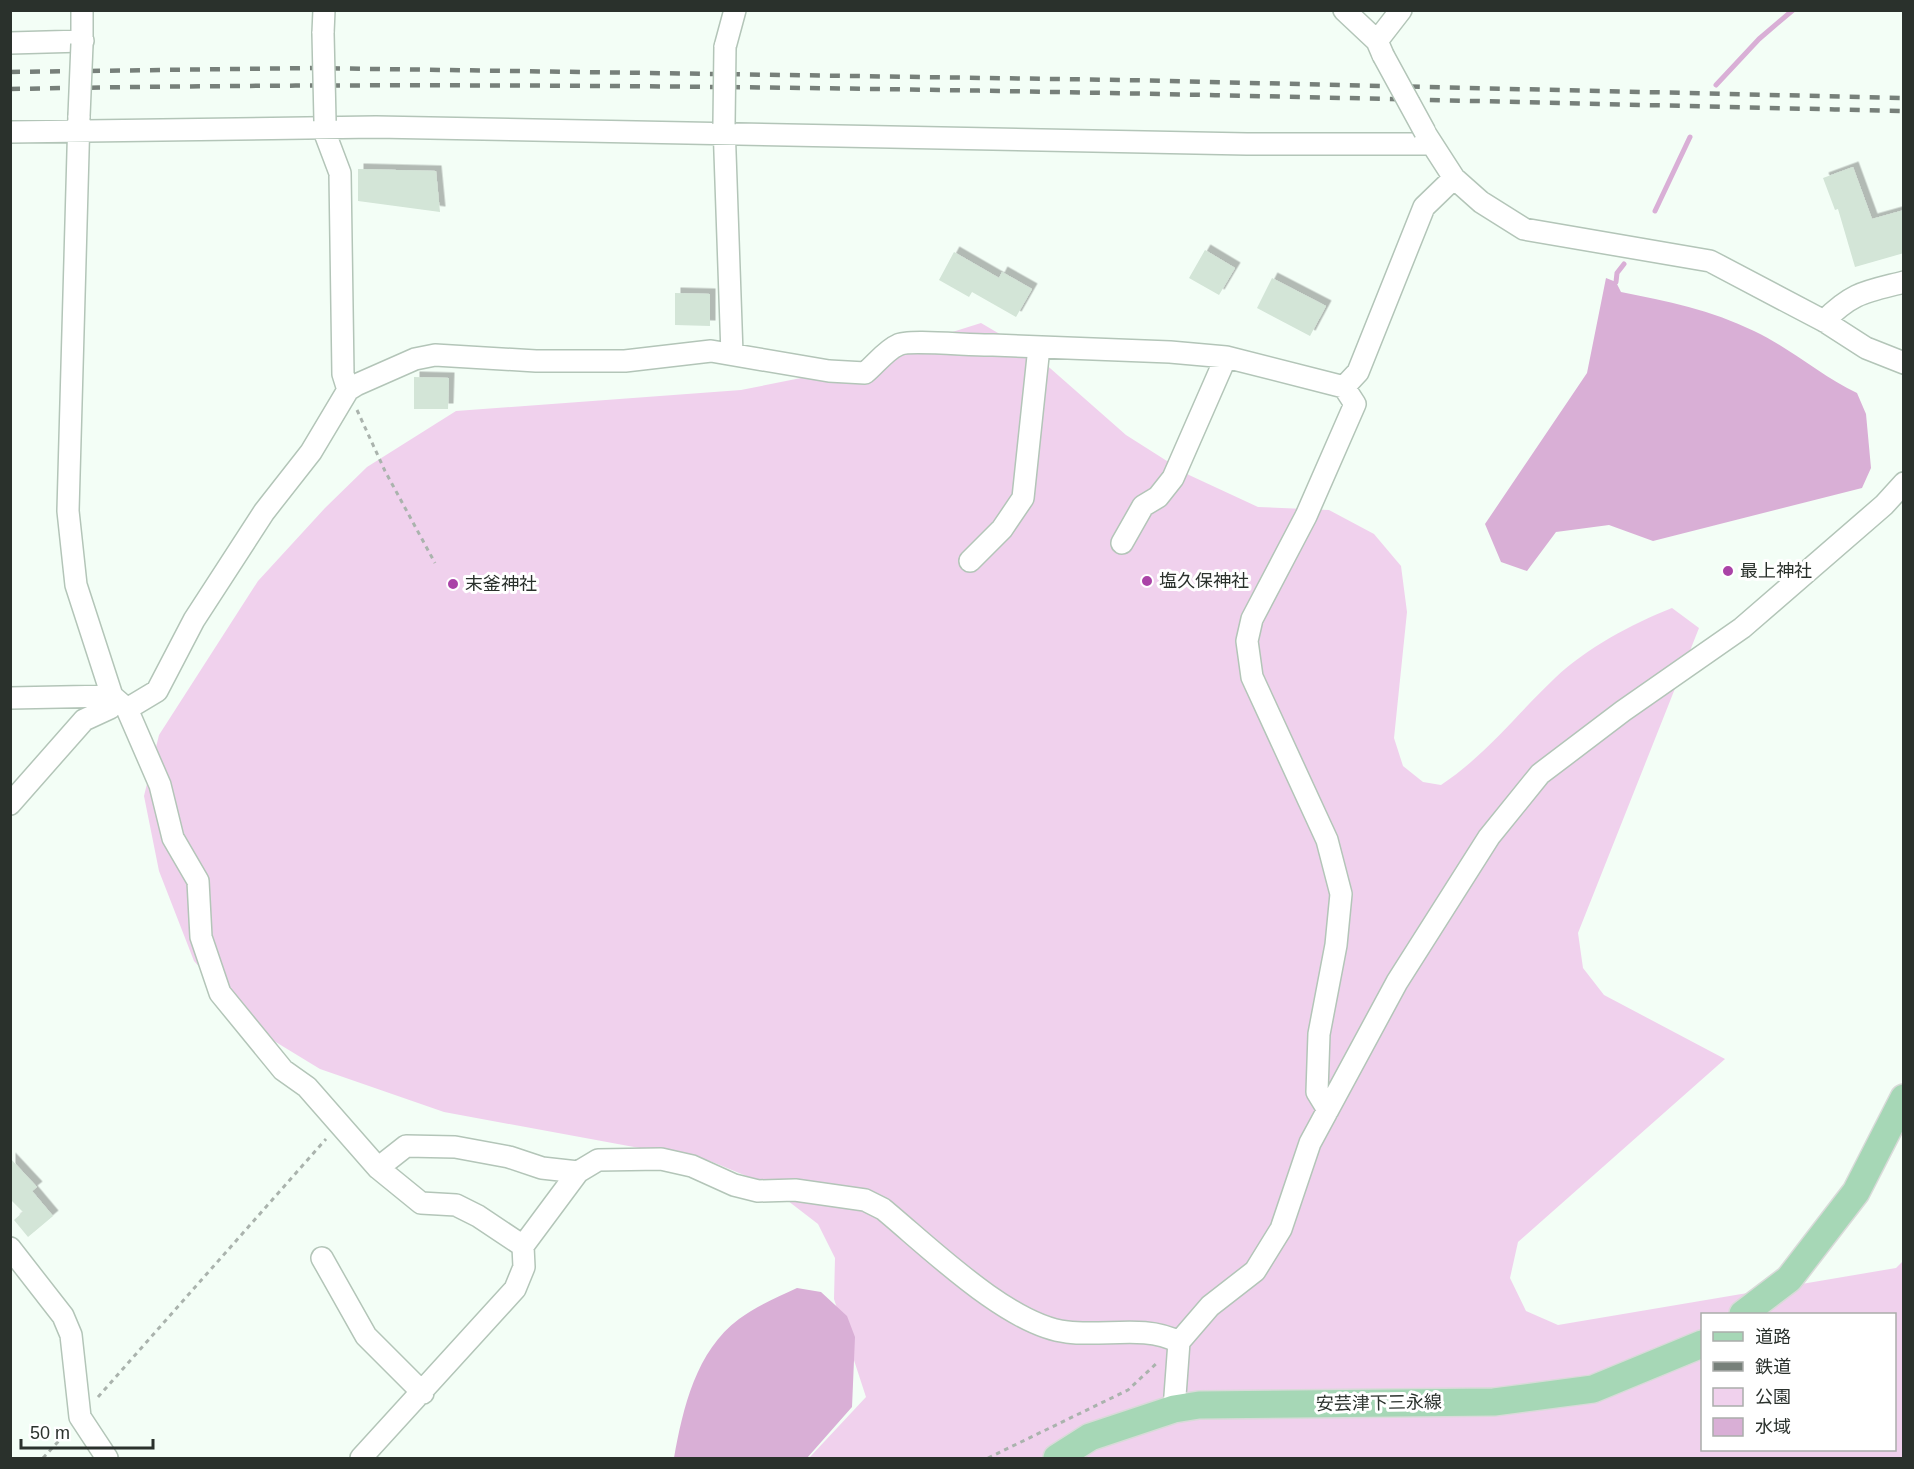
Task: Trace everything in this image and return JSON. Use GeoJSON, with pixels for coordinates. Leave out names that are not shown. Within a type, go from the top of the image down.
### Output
{"type":"FeatureCollection","features":[{"type":"Feature","properties":{"kind":"main road"},"geometry":{"type":"LineString","coordinates":[[1744,1313],[1789,1279],[1856,1192],[1904,1098]]}},
{"type":"Feature","properties":{"kind":"main road","name":"安芸津下三永線"},"geometry":{"type":"LineString","coordinates":[[1057,1458],[1090,1437],[1174,1409],[1199,1405],[1494,1402],[1593,1389],[1701,1344]]}},
{"type":"Feature","properties":{"kind":"street"},"geometry":{"type":"LineString","coordinates":[[82,10],[68,511],[76,585],[120,703],[160,784],[173,838],[198,881],[201,937],[220,993],[283,1070],[307,1086],[378,1168],[421,1203],[456,1205],[478,1216],[524,1246]]}},
{"type":"Feature","properties":{"kind":"street"},"geometry":{"type":"LineString","coordinates":[[324,10],[324,125],[340,173],[343,374],[348,390]]}},
{"type":"Feature","properties":{"kind":"street"},"geometry":{"type":"LineString","coordinates":[[732,354],[724,129],[725,47],[735,10]]}},
{"type":"Feature","properties":{"kind":"street"},"geometry":{"type":"LineString","coordinates":[[1344,10],[1380,48],[1428,138],[1454,178],[1481,202],[1524,229],[1710,261],[1824,321],[1866,348],[1904,363]]}},
{"type":"Feature","properties":{"kind":"street"},"geometry":{"type":"LineString","coordinates":[[1380,48],[1401,10]]}},
{"type":"Feature","properties":{"kind":"street"},"geometry":{"type":"LineString","coordinates":[[10,43],[82,43]]}},
{"type":"Feature","properties":{"kind":"street"},"geometry":{"type":"LineString","coordinates":[[10,132],[80,123],[724,129],[1247,144],[1428,138]]}},
{"type":"Feature","properties":{"kind":"street"},"geometry":{"type":"LineString","coordinates":[[1344,387],[1358,372],[1424,207],[1454,178]]}},
{"type":"Feature","properties":{"kind":"street"},"geometry":{"type":"LineString","coordinates":[[1824,321],[1845,301],[1863,292],[1904,282]]}},
{"type":"Feature","properties":{"kind":"street"},"geometry":{"type":"LineString","coordinates":[[1824,321],[1890,346],[1904,348]]}},
{"type":"Feature","properties":{"kind":"street"},"geometry":{"type":"LineString","coordinates":[[10,804],[84,720],[120,703],[157,691],[194,620],[264,512],[311,452],[348,390],[415,359],[435,355],[558,361],[625,361],[711,351],[829,372],[865,373],[898,344],[1170,352],[1226,357],[1344,387],[1355,404],[1306,516],[1252,620],[1247,641],[1252,677],[1327,840],[1341,894],[1336,945],[1319,1034],[1317,1092],[1328,1110]]}},
{"type":"Feature","properties":{"kind":"street"},"geometry":{"type":"LineString","coordinates":[[970,561],[1002,529],[1023,498],[1039,347]]}},
{"type":"Feature","properties":{"kind":"street"},"geometry":{"type":"LineString","coordinates":[[1122,543],[1143,506],[1158,496],[1173,478],[1226,357]]}},
{"type":"Feature","properties":{"kind":"street"},"geometry":{"type":"LineString","coordinates":[[1174,1409],[1179,1342],[1210,1306],[1255,1271],[1281,1229],[1310,1143],[1397,982],[1489,837],[1540,774],[1623,711],[1742,628],[1884,505],[1904,483]]}},
{"type":"Feature","properties":{"kind":"street"},"geometry":{"type":"LineString","coordinates":[[10,698],[120,703]]}},
{"type":"Feature","properties":{"kind":"street"},"geometry":{"type":"LineString","coordinates":[[378,1168],[406,1146],[455,1147],[508,1157],[542,1168],[578,1172]]}},
{"type":"Feature","properties":{"kind":"street"},"geometry":{"type":"LineString","coordinates":[[361,1458],[423,1393],[515,1289],[524,1267],[524,1246],[578,1172],[598,1160],[661,1159],[692,1166],[734,1185],[758,1191],[795,1190],[865,1200],[883,1209],[993,1300],[1028,1319],[1066,1332],[1162,1333],[1179,1342]]}},
{"type":"Feature","properties":{"kind":"street"},"geometry":{"type":"LineString","coordinates":[[10,1248],[63,1316],[71,1335],[80,1417],[107,1458]]}},
{"type":"Feature","properties":{"kind":"street"},"geometry":{"type":"LineString","coordinates":[[322,1258],[366,1336],[423,1393]]}},
{"type":"Feature","properties":{"kind":"path"},"geometry":{"type":"LineString","coordinates":[[348,390],[385,471],[435,563]]}},
{"type":"Feature","properties":{"kind":"path"},"geometry":{"type":"LineString","coordinates":[[43,1458],[339,1123]]}},
{"type":"Feature","properties":{"kind":"path"},"geometry":{"type":"LineString","coordinates":[[988,1458],[1128,1390],[1179,1342]]}},
{"type":"Feature","properties":{"kind":"green space"},"geometry":{"type":"Polygon","coordinates":[[[981,323],[1034,354],[1126,435],[1189,475],[1258,507],[1329,510],[1374,534],[1401,566],[1407,612],[1394,738],[1403,766],[1423,782],[1441,785],[1457,774],[1555,678],[1581,656],[1610,638],[1672,608],[1699,628],[1578,933],[1583,968],[1604,995],[1725,1059],[1518,1242],[1510,1278],[1526,1311],[1558,1325],[1896,1268],[1903,1261],[1903,1458],[809,1458],[866,1397],[834,1299],[835,1258],[818,1224],[766,1184],[710,1161],[444,1112],[320,1069],[256,1030],[194,961],[159,871],[144,796],[159,735],[258,581],[325,508],[367,467],[456,411],[741,390],[816,375],[981,323]]]}},
{"type":"Feature","properties":{"kind":"water"},"geometry":{"type":"Polygon","coordinates":[[[1606,278],[1616,282],[1621,292],[1705,312],[1754,331],[1857,393],[1866,414],[1871,468],[1862,488],[1653,541],[1609,525],[1556,532],[1527,571],[1501,562],[1485,524],[1587,373],[1606,278]]]}},
{"type":"Feature","properties":{"kind":"water"},"geometry":{"type":"Polygon","coordinates":[[[797,1288],[821,1292],[847,1316],[855,1337],[852,1407],[807,1458],[674,1458],[687,1400],[712,1347],[724,1332],[746,1314],[797,1288]]]}},
{"type":"Feature","properties":{"kind":"building"},"geometry":{"type":"Polygon","coordinates":[[[1853,167],[1872,219],[1904,210],[1904,253],[1855,267],[1838,209],[1835,210],[1823,178],[1853,167]]]}},
{"type":"Feature","properties":{"kind":"building"},"geometry":{"type":"Polygon","coordinates":[[[358,169],[436,171],[440,212],[358,201],[358,169]]]}},
{"type":"Feature","properties":{"kind":"building"},"geometry":{"type":"Polygon","coordinates":[[[1205,250],[1235,268],[1219,295],[1189,278],[1205,250]]]}},
{"type":"Feature","properties":{"kind":"building"},"geometry":{"type":"Polygon","coordinates":[[[954,252],[999,278],[1002,272],[1032,289],[1016,317],[972,292],[969,297],[939,280],[954,252]]]}},
{"type":"Feature","properties":{"kind":"building"},"geometry":{"type":"Polygon","coordinates":[[[1272,278],[1326,306],[1310,336],[1257,308],[1272,278]]]}},
{"type":"Feature","properties":{"kind":"building"},"geometry":{"type":"Polygon","coordinates":[[[675,293],[710,294],[710,326],[675,325],[675,293]]]}},
{"type":"Feature","properties":{"kind":"building"},"geometry":{"type":"Polygon","coordinates":[[[414,377],[449,378],[448,409],[414,409],[414,377]]]}},
{"type":"Feature","properties":{"kind":"building"},"geometry":{"type":"Polygon","coordinates":[[[10,1158],[37,1187],[32,1191],[53,1216],[28,1237],[14,1220],[23,1212],[10,1199],[10,1158]]]}},
{"type":"Feature","properties":{"kind":"waterway"},"geometry":{"type":"LineString","coordinates":[[1716,85],[1759,39],[1793,10]]}},
{"type":"Feature","properties":{"kind":"waterway"},"geometry":{"type":"LineString","coordinates":[[1655,211],[1690,137]]}},
{"type":"Feature","properties":{"kind":"waterway"},"geometry":{"type":"LineString","coordinates":[[1616,282],[1617,273],[1624,264]]}},
{"type":"Feature","properties":{"kind":"railway"},"geometry":{"type":"LineString","coordinates":[[10,72],[310,68],[1124,80],[1904,98]]}},
{"type":"Feature","properties":{"kind":"railway"},"geometry":{"type":"LineString","coordinates":[[10,89],[483,85],[720,87],[957,90],[1904,111]]}},
{"type":"Feature","properties":{"kind":"place","name":"最上神社"},"geometry":{"type":"Point","coordinates":[1728,571]}},
{"type":"Feature","properties":{"kind":"place","name":"塩久保神社"},"geometry":{"type":"Point","coordinates":[1147,581]}},
{"type":"Feature","properties":{"kind":"place","name":"末釜神社"},"geometry":{"type":"Point","coordinates":[453,584]}}]}
